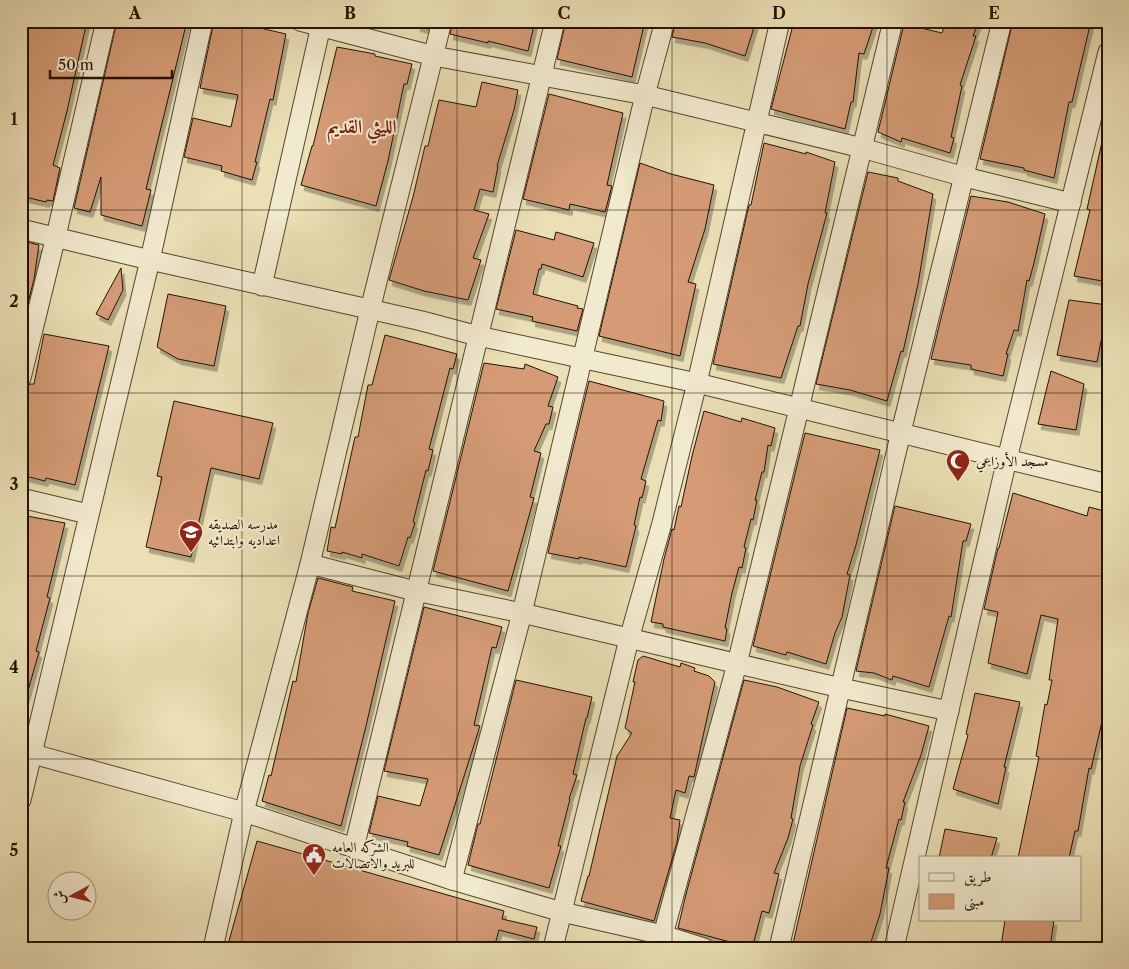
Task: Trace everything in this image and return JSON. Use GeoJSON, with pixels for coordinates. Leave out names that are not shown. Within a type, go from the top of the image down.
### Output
{"type":"FeatureCollection","features":[{"type":"Feature","properties":{"kind":"street"},"geometry":{"type":"LineString","coordinates":[[21,378],[106,21]]}},
{"type":"Feature","properties":{"kind":"street"},"geometry":{"type":"LineString","coordinates":[[21,800],[27,752],[150,260],[203,21]]}},
{"type":"Feature","properties":{"kind":"street"},"geometry":{"type":"LineString","coordinates":[[300,21],[321,24],[434,56],[645,95],[862,148],[965,177],[1071,203]]}},
{"type":"Feature","properties":{"kind":"street"},"geometry":{"type":"LineString","coordinates":[[212,948],[244,812],[310,564],[370,310],[442,21]]}},
{"type":"Feature","properties":{"kind":"street"},"geometry":{"type":"LineString","coordinates":[[354,848],[555,21]]}},
{"type":"Feature","properties":{"kind":"street"},"geometry":{"type":"LineString","coordinates":[[452,880],[522,613],[645,95],[665,21]]}},
{"type":"Feature","properties":{"kind":"street"},"geometry":{"type":"LineString","coordinates":[[553,948],[629,639],[662,522],[697,383],[780,21]]}},
{"type":"Feature","properties":{"kind":"street"},"geometry":{"type":"LineString","coordinates":[[664,935],[737,664],[893,21]]}},
{"type":"Feature","properties":{"kind":"street"},"geometry":{"type":"LineString","coordinates":[[779,948],[1002,21]]}},
{"type":"Feature","properties":{"kind":"street"},"geometry":{"type":"LineString","coordinates":[[262,286],[321,24]]}},
{"type":"Feature","properties":{"kind":"street"},"geometry":{"type":"LineString","coordinates":[[894,948],[1007,459],[1108,52]]}},
{"type":"Feature","properties":{"kind":"street"},"geometry":{"type":"LineString","coordinates":[[21,228],[478,336],[697,383],[1108,484]]}},
{"type":"Feature","properties":{"kind":"street"},"geometry":{"type":"LineString","coordinates":[[21,498],[88,514]]}},
{"type":"Feature","properties":{"kind":"street"},"geometry":{"type":"LineString","coordinates":[[310,564],[415,591],[522,613],[841,688],[949,711]]}},
{"type":"Feature","properties":{"kind":"street"},"geometry":{"type":"LineString","coordinates":[[27,752],[244,812],[452,880],[562,912],[664,935],[704,948]]}},
{"type":"Feature","properties":{"kind":"building"},"geometry":{"type":"Polygon","coordinates":[[[21,21],[87,21],[53,165],[60,168],[53,201],[47,200],[46,202],[21,196],[21,166],[25,147],[21,146],[21,21]]]}},
{"type":"Feature","properties":{"kind":"building"},"geometry":{"type":"Polygon","coordinates":[[[117,21],[187,21],[146,189],[151,190],[142,226],[101,215],[101,177],[90,212],[74,208],[117,21]]]}},
{"type":"Feature","properties":{"kind":"building"},"geometry":{"type":"Polygon","coordinates":[[[214,21],[230,21],[286,34],[273,100],[270,99],[252,180],[221,171],[222,166],[184,157],[193,118],[231,127],[238,95],[200,88],[214,21]]]}},
{"type":"Feature","properties":{"kind":"building"},"geometry":{"type":"Polygon","coordinates":[[[418,21],[430,21],[428,29],[417,26],[418,21]]]}},
{"type":"Feature","properties":{"kind":"building"},"geometry":{"type":"Polygon","coordinates":[[[453,21],[535,21],[528,51],[450,34],[453,21]]]}},
{"type":"Feature","properties":{"kind":"building"},"geometry":{"type":"Polygon","coordinates":[[[566,21],[645,21],[632,77],[557,59],[566,21]]]}},
{"type":"Feature","properties":{"kind":"building"},"geometry":{"type":"Polygon","coordinates":[[[676,21],[756,21],[745,56],[705,43],[672,37],[676,21]]]}},
{"type":"Feature","properties":{"kind":"building"},"geometry":{"type":"Polygon","coordinates":[[[794,21],[875,21],[864,54],[859,53],[853,102],[851,102],[845,129],[771,109],[794,21]]]}},
{"type":"Feature","properties":{"kind":"building"},"geometry":{"type":"Polygon","coordinates":[[[946,21],[979,21],[960,85],[962,86],[951,137],[954,138],[950,153],[902,138],[901,142],[878,132],[904,24],[942,33],[946,21]]]}},
{"type":"Feature","properties":{"kind":"building"},"geometry":{"type":"Polygon","coordinates":[[[1013,21],[1091,21],[1072,102],[1069,102],[1054,178],[1024,170],[1024,168],[980,159],[1013,21]]]}},
{"type":"Feature","properties":{"kind":"building"},"geometry":{"type":"Polygon","coordinates":[[[337,47],[375,54],[375,56],[412,64],[407,84],[404,84],[388,161],[376,206],[301,185],[313,146],[337,47]]]}},
{"type":"Feature","properties":{"kind":"building"},"geometry":{"type":"Polygon","coordinates":[[[482,82],[518,90],[497,166],[493,192],[480,189],[474,210],[489,214],[473,258],[481,260],[468,300],[424,291],[389,280],[413,197],[425,146],[428,146],[439,100],[476,107],[482,82]]]}},
{"type":"Feature","properties":{"kind":"building"},"geometry":{"type":"Polygon","coordinates":[[[549,94],[623,113],[607,185],[612,186],[605,212],[570,204],[569,210],[523,199],[549,94]]]}},
{"type":"Feature","properties":{"kind":"building"},"geometry":{"type":"Polygon","coordinates":[[[1102,142],[1108,142],[1108,282],[1074,276],[1090,210],[1087,209],[1102,142]]]}},
{"type":"Feature","properties":{"kind":"building"},"geometry":{"type":"Polygon","coordinates":[[[764,143],[806,154],[806,152],[835,162],[825,213],[827,213],[808,284],[800,326],[798,326],[781,378],[713,364],[764,143]]]}},
{"type":"Feature","properties":{"kind":"building"},"geometry":{"type":"Polygon","coordinates":[[[640,163],[671,174],[714,185],[705,229],[688,282],[696,284],[680,356],[599,336],[640,163]]]}},
{"type":"Feature","properties":{"kind":"building"},"geometry":{"type":"Polygon","coordinates":[[[868,172],[898,178],[898,181],[933,194],[918,284],[903,352],[901,351],[887,401],[850,390],[816,384],[868,172]]]}},
{"type":"Feature","properties":{"kind":"building"},"geometry":{"type":"Polygon","coordinates":[[[971,196],[1008,202],[1045,214],[1034,263],[1029,281],[1027,280],[1018,331],[1014,330],[1006,354],[1008,354],[1003,376],[971,369],[971,365],[931,359],[971,196]]]}},
{"type":"Feature","properties":{"kind":"building"},"geometry":{"type":"Polygon","coordinates":[[[516,230],[554,240],[556,232],[594,243],[583,277],[542,264],[533,294],[583,309],[577,331],[532,321],[533,317],[496,309],[516,230]]]}},
{"type":"Feature","properties":{"kind":"building"},"geometry":{"type":"Polygon","coordinates":[[[23,241],[39,245],[34,279],[26,311],[21,311],[21,251],[23,241]]]}},
{"type":"Feature","properties":{"kind":"building"},"geometry":{"type":"Polygon","coordinates":[[[121,268],[123,290],[108,320],[96,314],[121,268]]]}},
{"type":"Feature","properties":{"kind":"building"},"geometry":{"type":"Polygon","coordinates":[[[168,294],[226,306],[214,366],[178,359],[157,347],[168,294]]]}},
{"type":"Feature","properties":{"kind":"building"},"geometry":{"type":"Polygon","coordinates":[[[1069,300],[1108,305],[1097,362],[1057,355],[1069,300]]]}},
{"type":"Feature","properties":{"kind":"building"},"geometry":{"type":"Polygon","coordinates":[[[44,334],[109,346],[75,485],[46,478],[45,481],[21,475],[21,416],[28,386],[34,384],[44,334]]]}},
{"type":"Feature","properties":{"kind":"building"},"geometry":{"type":"Polygon","coordinates":[[[385,335],[457,354],[453,369],[450,368],[429,449],[433,450],[413,522],[415,523],[410,538],[408,537],[399,566],[362,554],[362,558],[342,552],[342,554],[327,551],[331,527],[335,528],[355,437],[358,437],[368,385],[372,385],[385,335]]]}},
{"type":"Feature","properties":{"kind":"building"},"geometry":{"type":"Polygon","coordinates":[[[484,363],[524,369],[525,364],[558,377],[548,406],[553,407],[549,424],[546,424],[534,451],[541,453],[530,497],[534,498],[508,591],[433,571],[484,363]]]}},
{"type":"Feature","properties":{"kind":"building"},"geometry":{"type":"Polygon","coordinates":[[[1051,371],[1084,384],[1076,430],[1038,424],[1051,371]]]}},
{"type":"Feature","properties":{"kind":"building"},"geometry":{"type":"Polygon","coordinates":[[[589,381],[664,401],[661,421],[658,420],[641,479],[646,481],[642,498],[640,497],[634,525],[636,526],[626,567],[579,557],[579,559],[548,553],[589,381]]]}},
{"type":"Feature","properties":{"kind":"building"},"geometry":{"type":"Polygon","coordinates":[[[174,401],[273,423],[259,479],[211,468],[191,557],[146,547],[162,477],[157,476],[174,401]]]}},
{"type":"Feature","properties":{"kind":"building"},"geometry":{"type":"Polygon","coordinates":[[[704,411],[741,422],[742,418],[775,428],[771,446],[768,445],[764,472],[762,472],[755,500],[757,500],[744,547],[746,548],[742,568],[739,567],[732,593],[725,628],[727,629],[725,641],[663,627],[663,624],[651,622],[664,559],[672,529],[674,530],[679,506],[681,507],[704,411]]]}},
{"type":"Feature","properties":{"kind":"building"},"geometry":{"type":"Polygon","coordinates":[[[805,433],[880,450],[847,574],[850,575],[842,617],[826,664],[787,652],[786,655],[753,646],[805,433]]]}},
{"type":"Feature","properties":{"kind":"building"},"geometry":{"type":"Polygon","coordinates":[[[1013,493],[1087,516],[1089,507],[1108,512],[1108,696],[1091,769],[1089,768],[1078,831],[1075,831],[1069,856],[1018,856],[1039,757],[1036,756],[1045,704],[1047,705],[1052,680],[1049,680],[1058,619],[1041,615],[1027,674],[988,663],[998,612],[984,609],[1013,493]]]}},
{"type":"Feature","properties":{"kind":"building"},"geometry":{"type":"Polygon","coordinates":[[[895,506],[971,524],[966,541],[963,541],[951,617],[949,616],[929,687],[893,676],[892,680],[874,673],[856,671],[895,506]]]}},
{"type":"Feature","properties":{"kind":"building"},"geometry":{"type":"Polygon","coordinates":[[[21,515],[65,523],[47,597],[50,598],[36,651],[39,652],[25,701],[21,700],[21,515]]]}},
{"type":"Feature","properties":{"kind":"building"},"geometry":{"type":"Polygon","coordinates":[[[318,578],[353,587],[352,591],[395,601],[341,826],[262,801],[269,775],[271,776],[293,681],[296,682],[308,613],[318,578]]]}},
{"type":"Feature","properties":{"kind":"building"},"geometry":{"type":"Polygon","coordinates":[[[424,607],[502,627],[496,648],[492,647],[474,725],[480,726],[439,855],[407,846],[408,842],[369,833],[378,796],[420,806],[428,779],[384,771],[424,607]]]}},
{"type":"Feature","properties":{"kind":"building"},"geometry":{"type":"Polygon","coordinates":[[[643,656],[680,667],[681,663],[695,668],[694,671],[709,676],[715,682],[694,777],[689,776],[685,793],[676,790],[670,818],[680,820],[677,842],[654,921],[581,901],[589,876],[617,756],[632,733],[625,728],[638,660],[643,656]]]}},
{"type":"Feature","properties":{"kind":"building"},"geometry":{"type":"Polygon","coordinates":[[[516,680],[592,697],[573,774],[577,775],[569,799],[558,846],[561,846],[549,888],[468,865],[516,680]]]}},
{"type":"Feature","properties":{"kind":"building"},"geometry":{"type":"Polygon","coordinates":[[[744,680],[777,687],[819,702],[800,766],[791,818],[793,819],[788,838],[774,873],[779,874],[769,913],[762,911],[753,945],[746,944],[745,946],[678,928],[744,680]]]}},
{"type":"Feature","properties":{"kind":"building"},"geometry":{"type":"Polygon","coordinates":[[[975,693],[1020,702],[1004,767],[1006,767],[998,804],[953,789],[968,735],[966,734],[975,693]]]}},
{"type":"Feature","properties":{"kind":"building"},"geometry":{"type":"Polygon","coordinates":[[[847,708],[885,716],[885,714],[929,726],[921,755],[903,802],[905,802],[901,820],[899,819],[886,868],[889,868],[880,914],[869,948],[792,948],[847,708]]]}},
{"type":"Feature","properties":{"kind":"building"},"geometry":{"type":"Polygon","coordinates":[[[945,829],[997,838],[992,856],[939,856],[945,829]]]}},
{"type":"Feature","properties":{"kind":"building","name":"الشركه العامه للبريد والاتصالات"},"geometry":{"type":"Polygon","coordinates":[[[257,841],[504,911],[502,919],[537,927],[534,939],[499,930],[494,948],[227,948],[257,841]]]}},
{"type":"Feature","properties":{"kind":"building"},"geometry":{"type":"Polygon","coordinates":[[[1005,922],[1054,922],[1050,948],[1010,948],[1001,946],[1005,922]]]}},
{"type":"Feature","properties":{"kind":"place","name":"مسجد الأوزاعي"},"geometry":{"type":"Point","coordinates":[958,482]}},
{"type":"Feature","properties":{"kind":"place","name":"مدرسه الصديقه اعداديه وابتدائيه"},"geometry":{"type":"Point","coordinates":[191,553]}},
{"type":"Feature","properties":{"kind":"place","name":"الشركه العامه للبريد والاتصالات"},"geometry":{"type":"Point","coordinates":[314,876]}},
{"type":"Feature","properties":{"kind":"district","name":"الليثي القديم"},"geometry":{"type":"Point","coordinates":[362,126]}}]}
